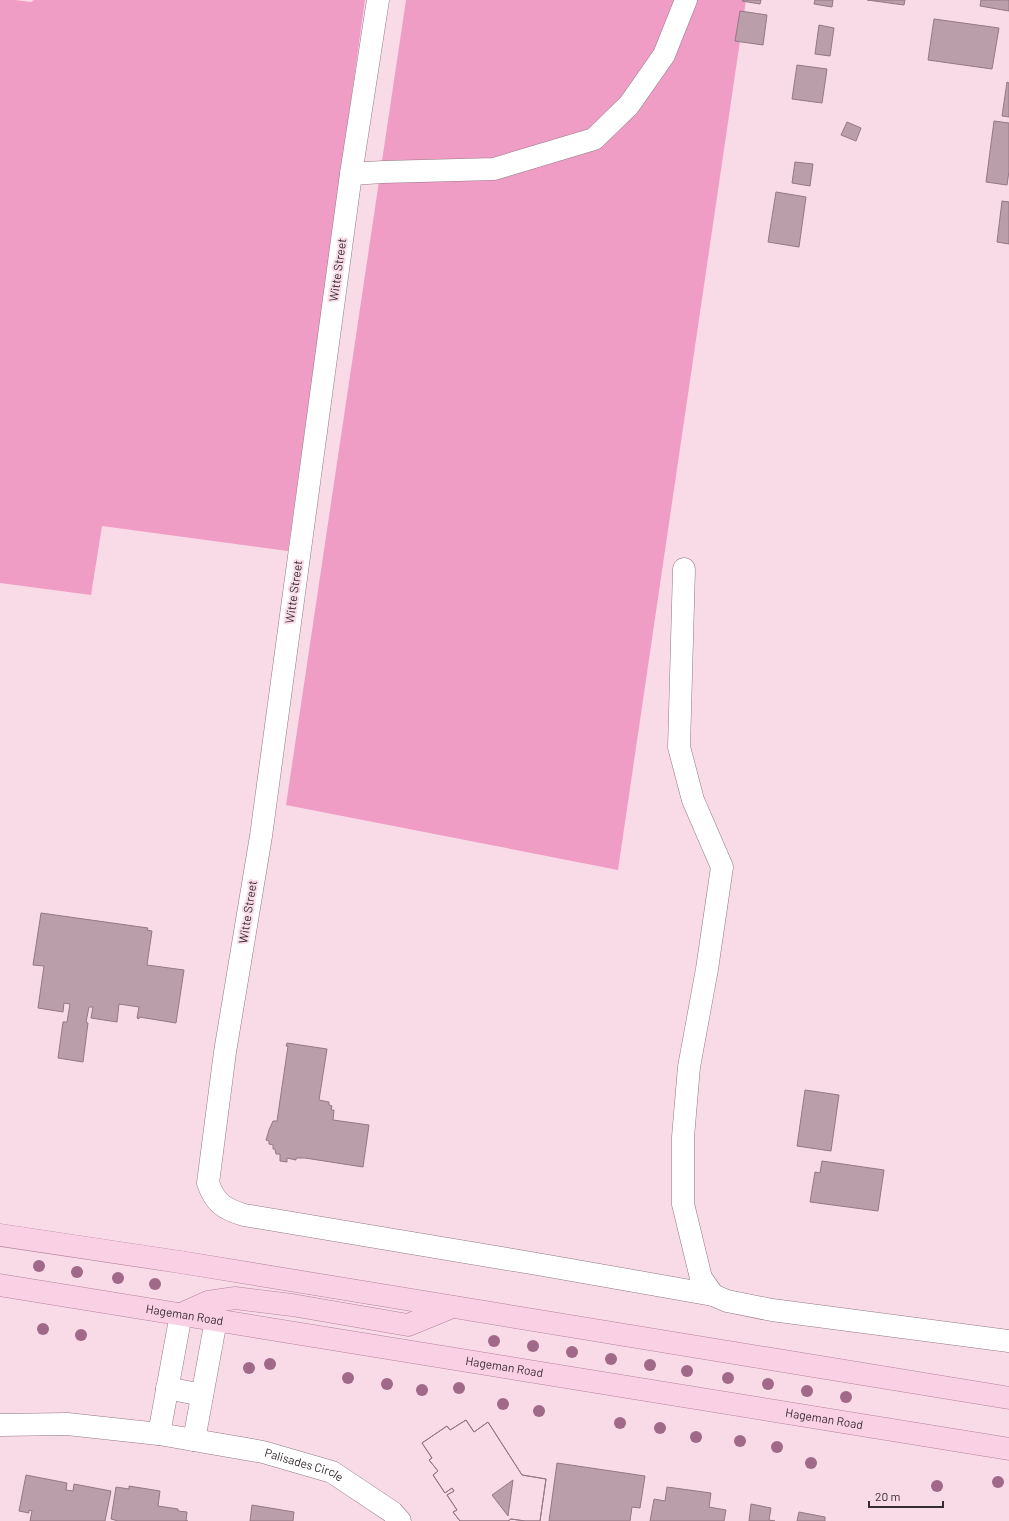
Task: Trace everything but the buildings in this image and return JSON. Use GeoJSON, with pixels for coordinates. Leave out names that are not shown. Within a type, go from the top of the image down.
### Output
{"type":"FeatureCollection","features":[{"type":"Feature","properties":{"kind":"main road"},"geometry":{"type":"LineString","coordinates":[[0,1235],[180,1262],[1009,1398]]}},
{"type":"Feature","properties":{"kind":"main road","name":"Hageman Road"},"geometry":{"type":"LineString","coordinates":[[0,1285],[1009,1449]]}},
{"type":"Feature","properties":{"kind":"main road"},"geometry":{"type":"LineString","coordinates":[[181,1314],[208,1302],[235,1298],[292,1305],[408,1325],[452,1307]]}},
{"type":"Feature","properties":{"kind":"street","name":"Witte Street"},"geometry":{"type":"LineString","coordinates":[[378,0],[351,174],[261,836],[225,1052],[208,1183],[212,1194],[219,1202],[228,1210],[244,1215],[545,1265],[713,1295]]}},
{"type":"Feature","properties":{"kind":"street"},"geometry":{"type":"LineString","coordinates":[[351,174],[494,170],[594,139],[629,105],[664,55],[686,0]]}},
{"type":"Feature","properties":{"kind":"street"},"geometry":{"type":"LineString","coordinates":[[684,569],[679,747],[693,800],[722,868],[707,969],[690,1067],[683,1137],[684,1204],[701,1278],[713,1295],[728,1301],[772,1310],[1009,1341]]}},
{"type":"Feature","properties":{"kind":"street"},"geometry":{"type":"LineString","coordinates":[[159,1434],[181,1314]]}},
{"type":"Feature","properties":{"kind":"street"},"geometry":{"type":"LineString","coordinates":[[194,1440],[216,1320]]}},
{"type":"Feature","properties":{"kind":"street"},"geometry":{"type":"LineString","coordinates":[[167,1388],[202,1395]]}},
{"type":"Feature","properties":{"kind":"street","name":"Palisades Circle"},"geometry":{"type":"LineString","coordinates":[[0,1425],[67,1424],[159,1434],[263,1452],[332,1472],[392,1512],[400,1521]]}},
{"type":"Feature","properties":{"kind":"shaded area"},"geometry":{"type":"Polygon","coordinates":[[[0,0],[31,2],[34,0],[365,0],[288,551],[102,526],[91,595],[0,583],[0,0]]]}},
{"type":"Feature","properties":{"kind":"shaded area"},"geometry":{"type":"Polygon","coordinates":[[[406,0],[746,0],[618,870],[286,805],[406,0]]]}}]}
